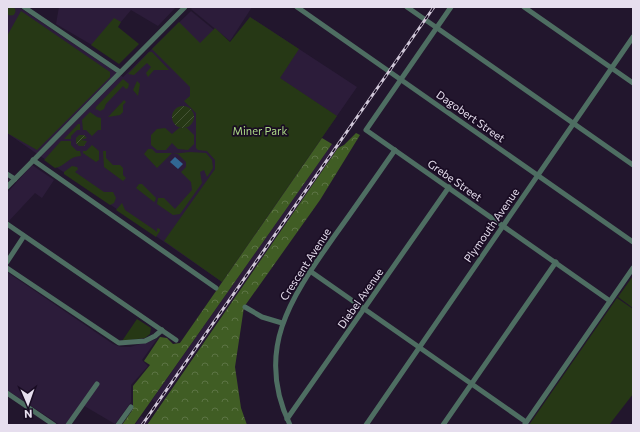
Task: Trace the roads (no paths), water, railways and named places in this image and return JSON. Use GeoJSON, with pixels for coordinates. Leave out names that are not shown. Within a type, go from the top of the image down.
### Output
{"type":"FeatureCollection","features":[{"type":"Feature","properties":{"kind":"street"},"geometry":{"type":"LineString","coordinates":[[24,7],[120,72]]}},
{"type":"Feature","properties":{"kind":"street"},"geometry":{"type":"LineString","coordinates":[[7,187],[185,7]]}},
{"type":"Feature","properties":{"kind":"street","name":"Dagobert Street"},"geometry":{"type":"LineString","coordinates":[[297,7],[633,242]]}},
{"type":"Feature","properties":{"kind":"street"},"geometry":{"type":"LineString","coordinates":[[407,7],[633,165]]}},
{"type":"Feature","properties":{"kind":"street"},"geometry":{"type":"LineString","coordinates":[[401,79],[451,7]]}},
{"type":"Feature","properties":{"kind":"street"},"geometry":{"type":"LineString","coordinates":[[524,7],[633,84]]}},
{"type":"Feature","properties":{"kind":"street","name":"Plymouth Avenue"},"geometry":{"type":"LineString","coordinates":[[366,425],[418,347],[633,37]]}},
{"type":"Feature","properties":{"kind":"street","name":"Grebe Street"},"geometry":{"type":"LineString","coordinates":[[401,79],[366,130],[610,301]]}},
{"type":"Feature","properties":{"kind":"street","name":"Crescent Avenue"},"geometry":{"type":"LineString","coordinates":[[290,425],[278,386],[276,365],[282,323],[292,300],[310,271],[395,150]]}},
{"type":"Feature","properties":{"kind":"street"},"geometry":{"type":"LineString","coordinates":[[33,160],[216,288]]}},
{"type":"Feature","properties":{"kind":"street"},"geometry":{"type":"LineString","coordinates":[[7,174],[14,179]]}},
{"type":"Feature","properties":{"kind":"street","name":"Diebel Avenue"},"geometry":{"type":"LineString","coordinates":[[287,419],[449,187]]}},
{"type":"Feature","properties":{"kind":"street"},"geometry":{"type":"LineString","coordinates":[[7,224],[176,340]]}},
{"type":"Feature","properties":{"kind":"street"},"geometry":{"type":"LineString","coordinates":[[7,262],[24,236]]}},
{"type":"Feature","properties":{"kind":"street"},"geometry":{"type":"LineString","coordinates":[[444,425],[556,262]]}},
{"type":"Feature","properties":{"kind":"street"},"geometry":{"type":"LineString","coordinates":[[7,268],[119,343],[145,341],[155,336],[162,330]]}},
{"type":"Feature","properties":{"kind":"street"},"geometry":{"type":"LineString","coordinates":[[310,271],[472,384],[525,424],[633,268]]}},
{"type":"Feature","properties":{"kind":"street"},"geometry":{"type":"LineString","coordinates":[[245,307],[262,316],[282,323]]}},
{"type":"Feature","properties":{"kind":"street"},"geometry":{"type":"LineString","coordinates":[[68,425],[97,384]]}},
{"type":"Feature","properties":{"kind":"street"},"geometry":{"type":"LineString","coordinates":[[7,393],[54,425]]}},
{"type":"Feature","properties":{"kind":"street"},"geometry":{"type":"LineString","coordinates":[[118,425],[131,407]]}},
{"type":"Feature","properties":{"kind":"water"},"geometry":{"type":"Polygon","coordinates":[[[175,157],[183,164],[178,169],[170,162],[175,157]]]}},
{"type":"Feature","properties":{"kind":"railway"},"geometry":{"type":"LineString","coordinates":[[142,425],[434,7]]}},
{"type":"Feature","properties":{"kind":"park label","name":"Miner Park"},"geometry":{"type":"Point","coordinates":[260,130]}}]}
